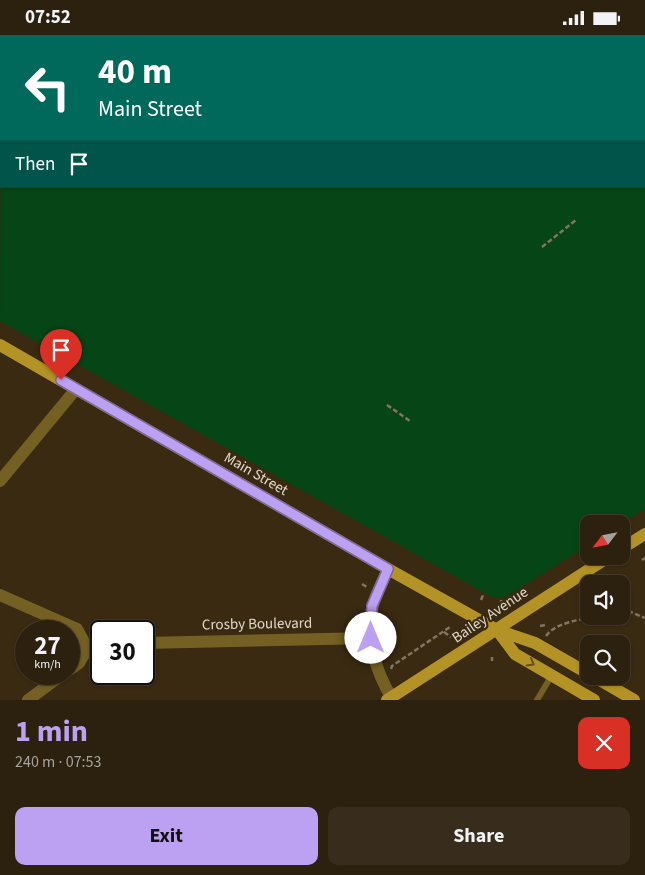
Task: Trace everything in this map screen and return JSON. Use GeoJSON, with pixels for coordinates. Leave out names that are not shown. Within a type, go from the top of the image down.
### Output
{"type":"FeatureCollection","features":[{"type":"Feature","properties":{"kind":"main road","name":"Main Street"},"geometry":{"type":"LineString","coordinates":[[0,345],[497,630],[535,643],[580,669]]}},
{"type":"Feature","properties":{"kind":"main road"},"geometry":{"type":"LineString","coordinates":[[630,543],[645,534]]}},
{"type":"Feature","properties":{"kind":"main road","name":"Bailey Avenue"},"geometry":{"type":"LineString","coordinates":[[389,699],[596,565]]}},
{"type":"Feature","properties":{"kind":"main road","name":"Main Street"},"geometry":{"type":"LineString","coordinates":[[497,630],[515,654],[594,700]]}},
{"type":"Feature","properties":{"kind":"main road"},"geometry":{"type":"LineString","coordinates":[[608,685],[634,700]]}},
{"type":"Feature","properties":{"kind":"street"},"geometry":{"type":"LineString","coordinates":[[0,481],[76,389]]}},
{"type":"Feature","properties":{"kind":"street"},"geometry":{"type":"LineString","coordinates":[[388,569],[372,606],[371,638],[374,659],[389,699]]}},
{"type":"Feature","properties":{"kind":"street"},"geometry":{"type":"LineString","coordinates":[[0,595],[77,629],[86,651],[80,661]]}},
{"type":"Feature","properties":{"kind":"street","name":"Crosby Boulevard"},"geometry":{"type":"LineString","coordinates":[[155,643],[371,638]]}},
{"type":"Feature","properties":{"kind":"street"},"geometry":{"type":"LineString","coordinates":[[84,644],[90,644]]}},
{"type":"Feature","properties":{"kind":"street"},"geometry":{"type":"LineString","coordinates":[[28,700],[48,685]]}},
{"type":"Feature","properties":{"kind":"lane"},"geometry":{"type":"LineString","coordinates":[[537,700],[552,675]]}},
{"type":"Feature","properties":{"kind":"path"},"geometry":{"type":"LineString","coordinates":[[542,247],[576,220]]}},
{"type":"Feature","properties":{"kind":"path"},"geometry":{"type":"LineString","coordinates":[[387,405],[410,421]]}},
{"type":"Feature","properties":{"kind":"path"},"geometry":{"type":"LineString","coordinates":[[481,600],[483,595]]}},
{"type":"Feature","properties":{"kind":"path"},"geometry":{"type":"LineString","coordinates":[[501,600],[502,605]]}},
{"type":"Feature","properties":{"kind":"path"},"geometry":{"type":"LineString","coordinates":[[630,612],[645,618]]}},
{"type":"Feature","properties":{"kind":"path"},"geometry":{"type":"LineString","coordinates":[[544,639],[549,632],[557,627],[580,621]]}},
{"type":"Feature","properties":{"kind":"path"},"geometry":{"type":"LineString","coordinates":[[540,626],[545,625]]}},
{"type":"Feature","properties":{"kind":"path"},"geometry":{"type":"LineString","coordinates":[[392,666],[450,627]]}},
{"type":"Feature","properties":{"kind":"path"},"geometry":{"type":"LineString","coordinates":[[443,632],[450,637]]}},
{"type":"Feature","properties":{"kind":"green space"},"geometry":{"type":"Polygon","coordinates":[[[0,187],[645,187],[645,509],[630,518],[630,515],[580,515],[580,551],[505,597],[492,597],[0,321],[0,187]]]}},
{"type":"Feature","properties":{"kind":"route"},"geometry":{"type":"LineString","coordinates":[[61,380],[388,569],[372,606],[371,638]]}}]}
